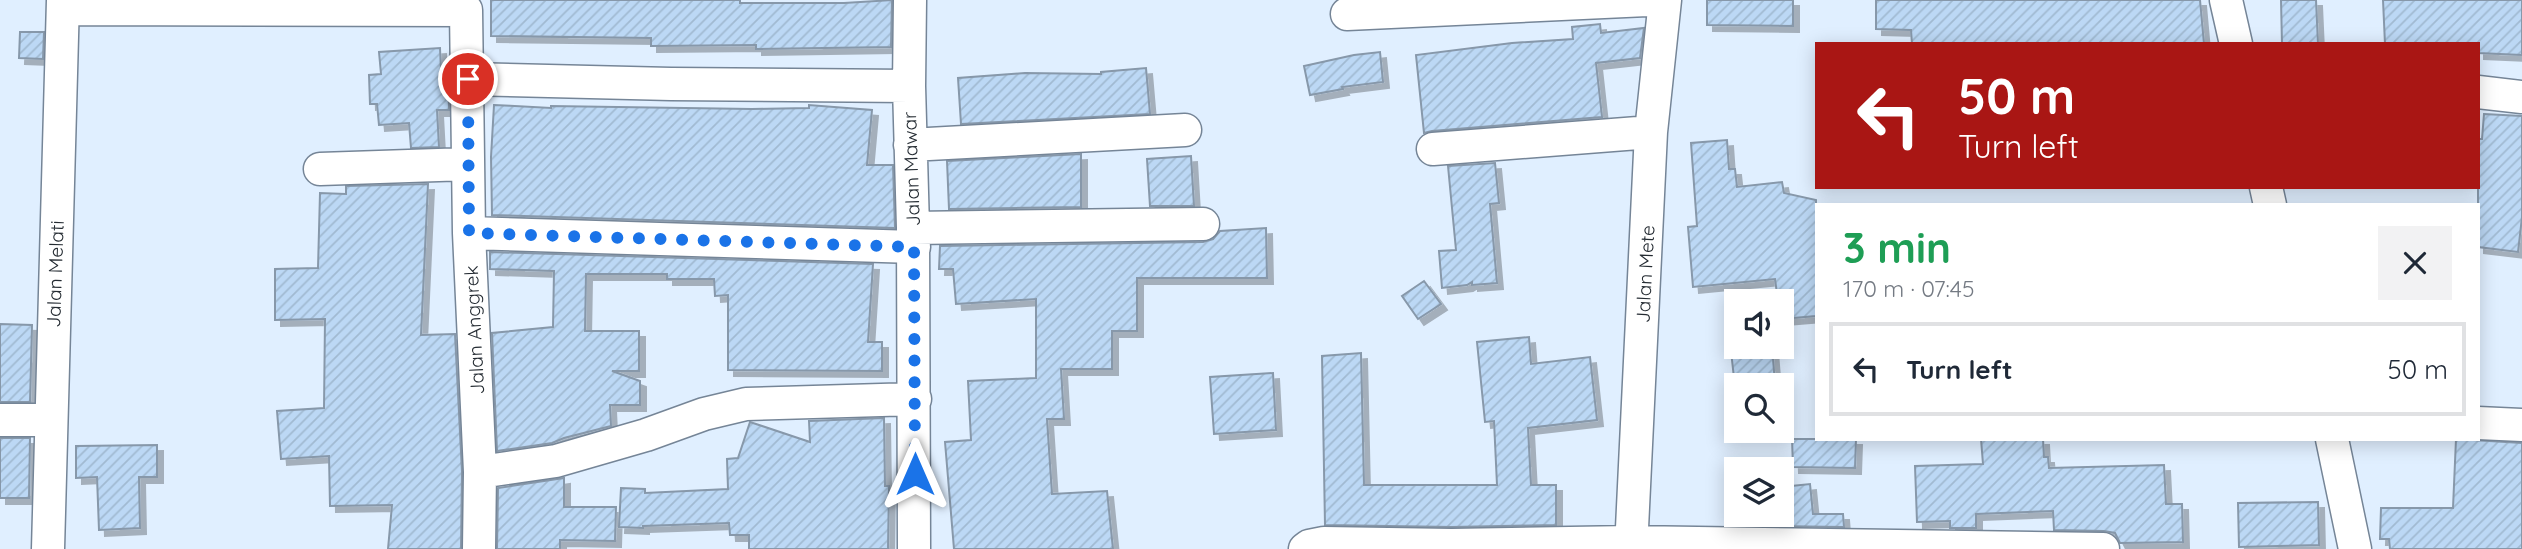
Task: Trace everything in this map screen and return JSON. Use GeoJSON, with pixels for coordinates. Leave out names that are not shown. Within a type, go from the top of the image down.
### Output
{"type":"FeatureCollection","features":[{"type":"Feature","properties":{"kind":"street","name":"Jalan Mawar"},"geometry":{"type":"LineString","coordinates":[[910,0],[914,549]]}},
{"type":"Feature","properties":{"kind":"street"},"geometry":{"type":"LineString","coordinates":[[1347,14],[1647,0]]}},
{"type":"Feature","properties":{"kind":"street","name":"Jalan Mete"},"geometry":{"type":"LineString","coordinates":[[1631,545],[1651,132],[1665,0]]}},
{"type":"Feature","properties":{"kind":"street"},"geometry":{"type":"LineString","coordinates":[[2226,0],[2236,42]]}},
{"type":"Feature","properties":{"kind":"street","name":"Jalan Anggrek"},"geometry":{"type":"LineString","coordinates":[[63,5],[466,5],[469,233],[480,472],[479,549]]}},
{"type":"Feature","properties":{"kind":"street","name":"Jalan Melati"},"geometry":{"type":"LineString","coordinates":[[48,549],[63,5]]}},
{"type":"Feature","properties":{"kind":"street"},"geometry":{"type":"LineString","coordinates":[[468,79],[909,86]]}},
{"type":"Feature","properties":{"kind":"street"},"geometry":{"type":"LineString","coordinates":[[2480,92],[2522,97]]}},
{"type":"Feature","properties":{"kind":"street"},"geometry":{"type":"LineString","coordinates":[[911,145],[1185,130]]}},
{"type":"Feature","properties":{"kind":"street"},"geometry":{"type":"LineString","coordinates":[[1433,149],[1651,132]]}},
{"type":"Feature","properties":{"kind":"street"},"geometry":{"type":"LineString","coordinates":[[320,169],[468,164]]}},
{"type":"Feature","properties":{"kind":"street"},"geometry":{"type":"LineString","coordinates":[[469,233],[913,238],[1203,225]]}},
{"type":"Feature","properties":{"kind":"street"},"geometry":{"type":"LineString","coordinates":[[480,472],[556,461],[646,435],[704,414],[746,404],[915,400]]}},
{"type":"Feature","properties":{"kind":"street"},"geometry":{"type":"LineString","coordinates":[[0,420],[50,420]]}},
{"type":"Feature","properties":{"kind":"street"},"geometry":{"type":"LineString","coordinates":[[2480,423],[2522,425]]}},
{"type":"Feature","properties":{"kind":"street"},"geometry":{"type":"LineString","coordinates":[[2332,441],[2355,549]]}},
{"type":"Feature","properties":{"kind":"street"},"geometry":{"type":"LineString","coordinates":[[1306,549],[1308,545],[1324,542],[2103,549]]}},
{"type":"Feature","properties":{"kind":"building"},"geometry":{"type":"Polygon","coordinates":[[[491,0],[740,0],[740,3],[844,3],[892,0],[891,47],[756,49],[756,45],[651,46],[651,38],[491,36],[491,0]]]}},
{"type":"Feature","properties":{"kind":"building"},"geometry":{"type":"Polygon","coordinates":[[[1707,0],[1793,0],[1793,26],[1707,25],[1707,0]]]}},
{"type":"Feature","properties":{"kind":"building"},"geometry":{"type":"Polygon","coordinates":[[[1876,0],[2200,0],[2204,42],[1912,42],[1911,30],[1876,29],[1876,0]]]}},
{"type":"Feature","properties":{"kind":"building"},"geometry":{"type":"Polygon","coordinates":[[[2281,0],[2316,0],[2318,42],[2282,42],[2281,0]]]}},
{"type":"Feature","properties":{"kind":"building"},"geometry":{"type":"Polygon","coordinates":[[[2383,0],[2522,0],[2522,55],[2480,53],[2480,42],[2385,42],[2383,0]]]}},
{"type":"Feature","properties":{"kind":"building"},"geometry":{"type":"Polygon","coordinates":[[[1600,24],[1601,33],[1644,28],[1640,58],[1596,63],[1602,117],[1424,133],[1416,55],[1512,43],[1573,39],[1572,27],[1600,24]]]}},
{"type":"Feature","properties":{"kind":"building"},"geometry":{"type":"Polygon","coordinates":[[[20,32],[44,32],[43,59],[19,58],[20,32]]]}},
{"type":"Feature","properties":{"kind":"building"},"geometry":{"type":"Polygon","coordinates":[[[440,48],[441,71],[448,70],[449,110],[437,110],[439,147],[411,148],[409,123],[379,125],[377,104],[370,104],[369,75],[381,74],[379,52],[440,48]]]}},
{"type":"Feature","properties":{"kind":"building"},"geometry":{"type":"Polygon","coordinates":[[[1380,52],[1383,82],[1342,87],[1343,89],[1310,95],[1304,66],[1380,52]]]}},
{"type":"Feature","properties":{"kind":"building"},"geometry":{"type":"Polygon","coordinates":[[[1146,68],[1150,114],[961,124],[958,78],[1025,73],[1101,74],[1146,68]]]}},
{"type":"Feature","properties":{"kind":"building"},"geometry":{"type":"Polygon","coordinates":[[[494,105],[551,108],[752,109],[809,108],[809,105],[872,110],[867,165],[893,165],[895,228],[492,215],[494,105]]]}},
{"type":"Feature","properties":{"kind":"building"},"geometry":{"type":"Polygon","coordinates":[[[2484,114],[2522,116],[2522,217],[2518,252],[2480,247],[2478,189],[2484,114]]]}},
{"type":"Feature","properties":{"kind":"building"},"geometry":{"type":"Polygon","coordinates":[[[1727,140],[1729,169],[1735,169],[1737,187],[1782,182],[1784,193],[1816,200],[1815,316],[1794,318],[1794,289],[1776,289],[1775,279],[1693,287],[1688,227],[1697,226],[1691,143],[1727,140]]]}},
{"type":"Feature","properties":{"kind":"building"},"geometry":{"type":"Polygon","coordinates":[[[1081,154],[1081,207],[949,209],[947,161],[1081,154]]]}},
{"type":"Feature","properties":{"kind":"building"},"geometry":{"type":"Polygon","coordinates":[[[1191,156],[1194,206],[1150,206],[1147,159],[1191,156]]]}},
{"type":"Feature","properties":{"kind":"building"},"geometry":{"type":"Polygon","coordinates":[[[1495,163],[1499,203],[1490,204],[1497,283],[1472,285],[1472,282],[1442,288],[1439,251],[1456,250],[1448,166],[1495,163]]]}},
{"type":"Feature","properties":{"kind":"building"},"geometry":{"type":"Polygon","coordinates":[[[428,184],[421,335],[455,334],[462,472],[461,549],[388,549],[392,505],[330,506],[329,456],[281,459],[277,411],[324,408],[325,319],[275,320],[275,269],[318,268],[320,193],[346,194],[346,186],[428,184]]]}},
{"type":"Feature","properties":{"kind":"building"},"geometry":{"type":"Polygon","coordinates":[[[1266,228],[1267,278],[1137,278],[1137,331],[1112,331],[1112,369],[1061,369],[1064,419],[1047,419],[1052,494],[1107,491],[1113,549],[954,549],[945,442],[971,440],[968,381],[1036,378],[1036,299],[956,304],[953,269],[939,269],[940,246],[1203,242],[1213,239],[1220,231],[1266,228]]]}},
{"type":"Feature","properties":{"kind":"building"},"geometry":{"type":"Polygon","coordinates":[[[490,252],[873,264],[868,342],[882,342],[882,371],[728,370],[728,295],[715,296],[714,279],[667,279],[667,274],[586,274],[585,331],[639,331],[639,371],[612,371],[640,381],[640,405],[610,405],[611,426],[552,443],[497,451],[492,333],[553,327],[554,271],[490,269],[490,252]]]}},
{"type":"Feature","properties":{"kind":"building"},"geometry":{"type":"Polygon","coordinates":[[[1424,281],[1441,304],[1418,319],[1402,296],[1424,281]]]}},
{"type":"Feature","properties":{"kind":"building"},"geometry":{"type":"Polygon","coordinates":[[[0,324],[32,325],[30,402],[0,402],[0,324]]]}},
{"type":"Feature","properties":{"kind":"building"},"geometry":{"type":"Polygon","coordinates":[[[1529,337],[1531,364],[1590,357],[1597,420],[1528,428],[1531,485],[1556,485],[1556,525],[1325,525],[1322,356],[1361,353],[1364,485],[1497,485],[1494,421],[1485,422],[1477,342],[1529,337]]]}},
{"type":"Feature","properties":{"kind":"building"},"geometry":{"type":"Polygon","coordinates":[[[1732,359],[1773,359],[1774,373],[1733,373],[1732,359]]]}},
{"type":"Feature","properties":{"kind":"building"},"geometry":{"type":"Polygon","coordinates":[[[1273,373],[1276,430],[1214,434],[1210,377],[1273,373]]]}},
{"type":"Feature","properties":{"kind":"building"},"geometry":{"type":"Polygon","coordinates":[[[884,418],[885,486],[889,486],[888,549],[749,549],[749,535],[730,535],[729,523],[619,527],[621,488],[645,489],[645,493],[728,489],[727,459],[738,458],[750,422],[810,442],[809,421],[884,418]]]}},
{"type":"Feature","properties":{"kind":"building"},"geometry":{"type":"Polygon","coordinates":[[[0,438],[30,438],[29,498],[0,498],[0,438]]]}},
{"type":"Feature","properties":{"kind":"building"},"geometry":{"type":"Polygon","coordinates":[[[1794,439],[1856,441],[1855,468],[1794,467],[1792,443],[1794,439]]]}},
{"type":"Feature","properties":{"kind":"building"},"geometry":{"type":"Polygon","coordinates":[[[1981,441],[2043,441],[2044,457],[2048,457],[2049,468],[2164,465],[2166,504],[2182,504],[2183,542],[2120,543],[2115,533],[2054,530],[2053,511],[1976,514],[1976,528],[1950,528],[1950,521],[1917,522],[1915,466],[1983,464],[1981,441]]]}},
{"type":"Feature","properties":{"kind":"building"},"geometry":{"type":"Polygon","coordinates":[[[2456,441],[2522,443],[2522,549],[2390,549],[2389,539],[2380,539],[2381,508],[2453,508],[2456,441]]]}},
{"type":"Feature","properties":{"kind":"building"},"geometry":{"type":"Polygon","coordinates":[[[157,445],[157,477],[139,477],[140,528],[99,530],[97,477],[76,478],[76,446],[157,445]]]}},
{"type":"Feature","properties":{"kind":"building"},"geometry":{"type":"Polygon","coordinates":[[[564,478],[564,507],[616,507],[615,541],[560,540],[560,549],[497,549],[498,488],[564,478]]]}},
{"type":"Feature","properties":{"kind":"building"},"geometry":{"type":"Polygon","coordinates":[[[1810,484],[1813,514],[1843,514],[1844,527],[1794,526],[1794,486],[1810,484]]]}},
{"type":"Feature","properties":{"kind":"building"},"geometry":{"type":"Polygon","coordinates":[[[2318,502],[2319,545],[2239,547],[2238,503],[2318,502]]]}},
{"type":"Feature","properties":{"kind":"route"},"geometry":{"type":"LineString","coordinates":[[468,79],[469,233],[914,247],[915,474]]}}]}
